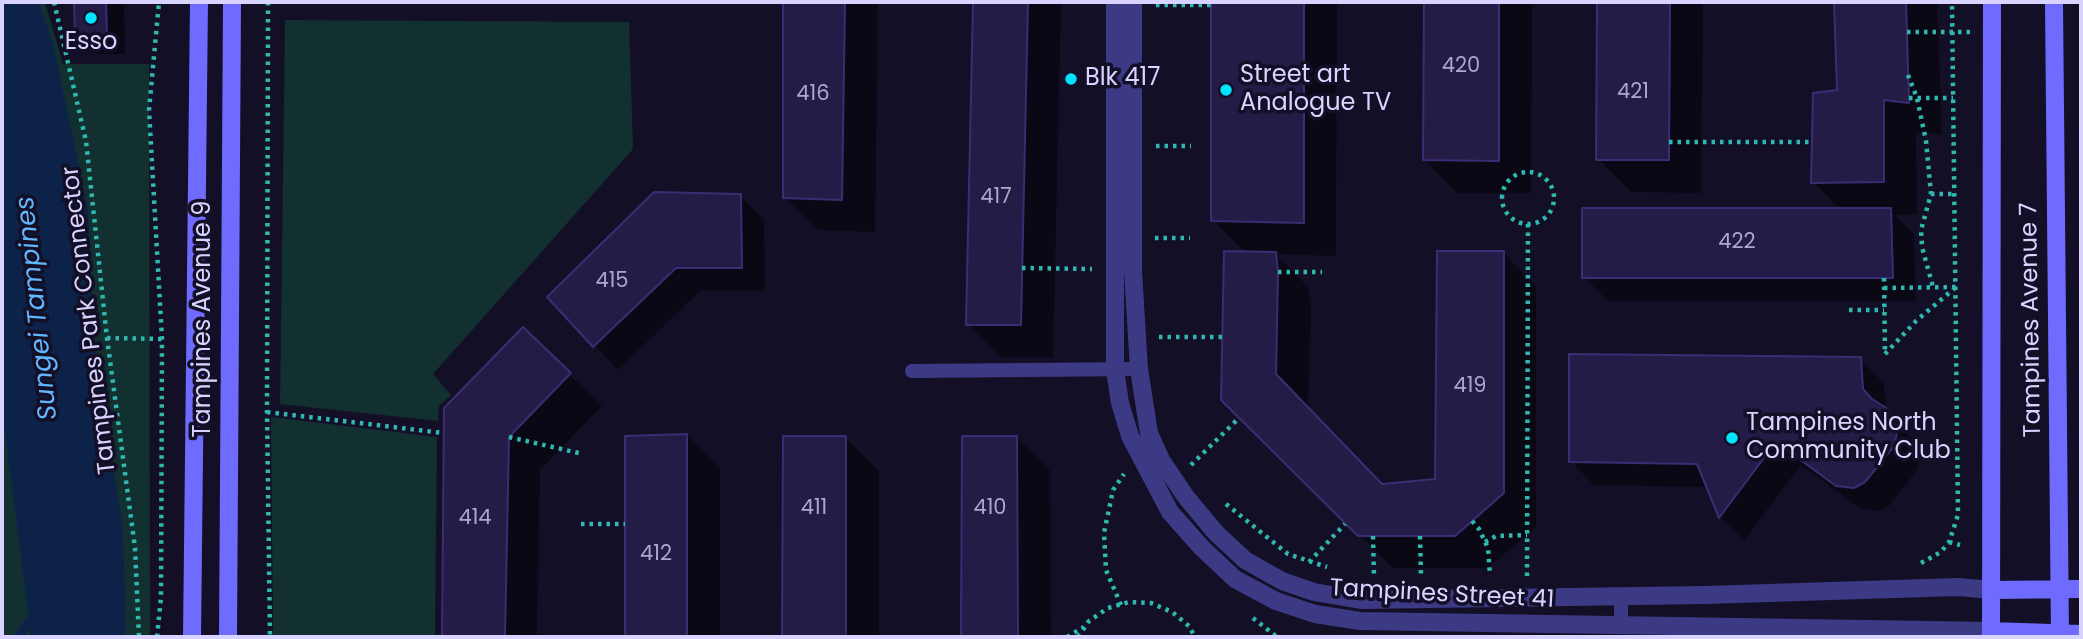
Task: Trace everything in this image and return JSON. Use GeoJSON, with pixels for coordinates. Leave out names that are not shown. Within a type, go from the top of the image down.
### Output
{"type":"FeatureCollection","features":[{"type":"Feature","properties":{"kind":"main road","name":"Tampines Avenue 9"},"geometry":{"type":"LineString","coordinates":[[192,637],[200,2]]}},
{"type":"Feature","properties":{"kind":"main road","name":"Tampines Avenue 9"},"geometry":{"type":"LineString","coordinates":[[228,637],[232,2]]}},
{"type":"Feature","properties":{"kind":"main road","name":"Tampines Avenue 7"},"geometry":{"type":"LineString","coordinates":[[1992,2],[1992,634]]}},
{"type":"Feature","properties":{"kind":"main road","name":"Tampines Avenue 7"},"geometry":{"type":"LineString","coordinates":[[2054,2],[2060,635]]}},
{"type":"Feature","properties":{"kind":"main road","name":"Tampines Street 41"},"geometry":{"type":"LineString","coordinates":[[1992,590],[2081,589]]}},
{"type":"Feature","properties":{"kind":"main road","name":"Tampines Street 41"},"geometry":{"type":"LineString","coordinates":[[1992,634],[2081,634]]}},
{"type":"Feature","properties":{"kind":"street","name":"Tampines Street 41"},"geometry":{"type":"LineString","coordinates":[[1115,2],[1115,370],[1120,403],[1130,436],[1170,512],[1235,579],[1276,601],[1315,614],[1360,621],[1992,634]]}},
{"type":"Feature","properties":{"kind":"street","name":"Tampines Street 41"},"geometry":{"type":"LineString","coordinates":[[1133,2],[1133,271],[1139,369],[1149,433],[1161,460],[1186,497],[1216,533],[1245,560],[1282,581],[1314,592],[1362,600],[1958,587],[1992,590]]}},
{"type":"Feature","properties":{"kind":"lane"},"geometry":{"type":"LineString","coordinates":[[912,371],[1139,369]]}},
{"type":"Feature","properties":{"kind":"lane"},"geometry":{"type":"LineString","coordinates":[[1621,596],[1621,626]]}},
{"type":"Feature","properties":{"kind":"path","name":"Tampines Park Connector"},"geometry":{"type":"LineString","coordinates":[[54,2],[86,141],[107,338],[135,548],[139,637]]}},
{"type":"Feature","properties":{"kind":"path"},"geometry":{"type":"LineString","coordinates":[[157,637],[162,597],[162,339],[149,110],[159,2]]}},
{"type":"Feature","properties":{"kind":"path"},"geometry":{"type":"LineString","coordinates":[[268,2],[267,412],[270,637]]}},
{"type":"Feature","properties":{"kind":"path"},"geometry":{"type":"LineString","coordinates":[[1912,565],[1924,562],[1941,552],[1949,542],[1959,503],[1952,2]]}},
{"type":"Feature","properties":{"kind":"path"},"geometry":{"type":"LineString","coordinates":[[1155,5],[1211,5]]}},
{"type":"Feature","properties":{"kind":"path"},"geometry":{"type":"LineString","coordinates":[[1907,32],[1992,32]]}},
{"type":"Feature","properties":{"kind":"path"},"geometry":{"type":"LineString","coordinates":[[1908,75],[1917,98],[1926,141],[1931,194],[1921,230],[1922,247],[1933,287]]}},
{"type":"Feature","properties":{"kind":"path"},"geometry":{"type":"LineString","coordinates":[[1909,98],[1953,98]]}},
{"type":"Feature","properties":{"kind":"path"},"geometry":{"type":"LineString","coordinates":[[1669,142],[1812,142]]}},
{"type":"Feature","properties":{"kind":"path"},"geometry":{"type":"LineString","coordinates":[[1156,146],[1191,146]]}},
{"type":"Feature","properties":{"kind":"path"},"geometry":{"type":"LineString","coordinates":[[1532,172],[1547,180],[1552,187],[1554,204],[1544,219],[1528,224],[1512,218],[1503,204],[1503,195],[1505,187],[1516,175],[1532,172]]}},
{"type":"Feature","properties":{"kind":"path"},"geometry":{"type":"LineString","coordinates":[[1931,194],[1955,194]]}},
{"type":"Feature","properties":{"kind":"path"},"geometry":{"type":"LineString","coordinates":[[1527,576],[1528,224]]}},
{"type":"Feature","properties":{"kind":"path"},"geometry":{"type":"LineString","coordinates":[[1155,238],[1190,238]]}},
{"type":"Feature","properties":{"kind":"path"},"geometry":{"type":"LineString","coordinates":[[1022,268],[1115,270]]}},
{"type":"Feature","properties":{"kind":"path"},"geometry":{"type":"LineString","coordinates":[[1278,272],[1322,272]]}},
{"type":"Feature","properties":{"kind":"path"},"geometry":{"type":"LineString","coordinates":[[1884,278],[1885,354],[1916,321],[1956,287]]}},
{"type":"Feature","properties":{"kind":"path"},"geometry":{"type":"LineString","coordinates":[[1884,288],[1956,287]]}},
{"type":"Feature","properties":{"kind":"path"},"geometry":{"type":"LineString","coordinates":[[1849,310],[1884,310]]}},
{"type":"Feature","properties":{"kind":"path"},"geometry":{"type":"LineString","coordinates":[[1157,347],[1156,337],[1222,337]]}},
{"type":"Feature","properties":{"kind":"path"},"geometry":{"type":"LineString","coordinates":[[107,338],[162,339]]}},
{"type":"Feature","properties":{"kind":"path"},"geometry":{"type":"LineString","coordinates":[[267,412],[443,433]]}},
{"type":"Feature","properties":{"kind":"path"},"geometry":{"type":"LineString","coordinates":[[1190,465],[1239,418]]}},
{"type":"Feature","properties":{"kind":"path"},"geometry":{"type":"LineString","coordinates":[[509,438],[583,454]]}},
{"type":"Feature","properties":{"kind":"path"},"geometry":{"type":"LineString","coordinates":[[1185,454],[1197,473]]}},
{"type":"Feature","properties":{"kind":"path"},"geometry":{"type":"LineString","coordinates":[[1121,605],[1105,569],[1104,533],[1113,490],[1124,474]]}},
{"type":"Feature","properties":{"kind":"path"},"geometry":{"type":"LineString","coordinates":[[1219,498],[1288,554],[1336,570]]}},
{"type":"Feature","properties":{"kind":"path"},"geometry":{"type":"LineString","coordinates":[[1472,521],[1485,542],[1490,577]]}},
{"type":"Feature","properties":{"kind":"path"},"geometry":{"type":"LineString","coordinates":[[581,524],[625,524]]}},
{"type":"Feature","properties":{"kind":"path"},"geometry":{"type":"LineString","coordinates":[[1309,562],[1345,524]]}},
{"type":"Feature","properties":{"kind":"path"},"geometry":{"type":"LineString","coordinates":[[1485,542],[1496,536],[1527,535]]}},
{"type":"Feature","properties":{"kind":"path"},"geometry":{"type":"LineString","coordinates":[[1373,536],[1374,581]]}},
{"type":"Feature","properties":{"kind":"path"},"geometry":{"type":"LineString","coordinates":[[1420,536],[1420,579]]}},
{"type":"Feature","properties":{"kind":"path"},"geometry":{"type":"LineString","coordinates":[[1949,542],[1961,545]]}},
{"type":"Feature","properties":{"kind":"path"},"geometry":{"type":"LineString","coordinates":[[1514,576],[1540,575]]}},
{"type":"Feature","properties":{"kind":"path"},"geometry":{"type":"LineString","coordinates":[[1362,577],[1386,581]]}},
{"type":"Feature","properties":{"kind":"path"},"geometry":{"type":"LineString","coordinates":[[1478,577],[1502,577]]}},
{"type":"Feature","properties":{"kind":"path"},"geometry":{"type":"LineString","coordinates":[[1409,580],[1432,579]]}},
{"type":"Feature","properties":{"kind":"path"},"geometry":{"type":"LineString","coordinates":[[1067,637],[1108,608],[1129,602],[1151,603],[1172,612],[1189,626],[1195,637]]}},
{"type":"Feature","properties":{"kind":"path"},"geometry":{"type":"LineString","coordinates":[[1078,637],[1087,625]]}},
{"type":"Feature","properties":{"kind":"green space"},"geometry":{"type":"Polygon","coordinates":[[[2,2],[45,2],[63,64],[149,64],[150,637],[2,637],[2,2]]]}},
{"type":"Feature","properties":{"kind":"green space"},"geometry":{"type":"Polygon","coordinates":[[[285,20],[629,22],[633,149],[433,374],[451,395],[439,406],[438,421],[280,404],[285,20]]]}},
{"type":"Feature","properties":{"kind":"green space"},"geometry":{"type":"Polygon","coordinates":[[[271,417],[437,437],[435,637],[273,637],[271,417]]]}},
{"type":"Feature","properties":{"kind":"water","name":"Sungei Tampines"},"geometry":{"type":"Polygon","coordinates":[[[2,2],[38,2],[53,43],[88,210],[94,339],[123,532],[126,637],[31,637],[2,408],[2,2]]]}},
{"type":"Feature","properties":{"kind":"building","name":"Esso"},"geometry":{"type":"Polygon","coordinates":[[[74,2],[106,2],[107,36],[75,35],[74,2]]]}},
{"type":"Feature","properties":{"kind":"building"},"geometry":{"type":"Polygon","coordinates":[[[783,2],[845,2],[842,200],[783,198],[783,2]]]}},
{"type":"Feature","properties":{"kind":"building"},"geometry":{"type":"Polygon","coordinates":[[[973,2],[1028,2],[1021,325],[966,325],[973,2]]]}},
{"type":"Feature","properties":{"kind":"building"},"geometry":{"type":"Polygon","coordinates":[[[1211,2],[1304,2],[1304,223],[1211,221],[1211,2]]]}},
{"type":"Feature","properties":{"kind":"building"},"geometry":{"type":"Polygon","coordinates":[[[1424,2],[1499,2],[1499,161],[1423,160],[1424,2]]]}},
{"type":"Feature","properties":{"kind":"building"},"geometry":{"type":"Polygon","coordinates":[[[1597,2],[1670,2],[1669,160],[1596,160],[1597,2]]]}},
{"type":"Feature","properties":{"kind":"building"},"geometry":{"type":"Polygon","coordinates":[[[1834,2],[1906,2],[1909,103],[1884,100],[1884,182],[1811,183],[1813,93],[1837,90],[1834,2]]]}},
{"type":"Feature","properties":{"kind":"building"},"geometry":{"type":"Polygon","coordinates":[[[654,192],[741,194],[742,268],[676,268],[593,347],[547,297],[654,192]]]}},
{"type":"Feature","properties":{"kind":"building"},"geometry":{"type":"Polygon","coordinates":[[[1582,208],[1891,208],[1893,278],[1582,278],[1582,208]]]}},
{"type":"Feature","properties":{"kind":"building"},"geometry":{"type":"Polygon","coordinates":[[[1224,251],[1276,252],[1276,374],[1382,484],[1435,479],[1437,251],[1504,251],[1504,493],[1455,536],[1358,536],[1221,400],[1224,251]]]}},
{"type":"Feature","properties":{"kind":"building"},"geometry":{"type":"Polygon","coordinates":[[[523,327],[571,373],[509,437],[505,637],[442,637],[444,408],[523,327]]]}},
{"type":"Feature","properties":{"kind":"building","name":"Tampines North Community Club"},"geometry":{"type":"Polygon","coordinates":[[[1569,354],[1861,357],[1863,389],[1885,407],[1893,418],[1897,433],[1894,446],[1865,482],[1854,488],[1836,486],[1776,442],[1719,518],[1697,464],[1569,462],[1569,354]]]}},
{"type":"Feature","properties":{"kind":"building"},"geometry":{"type":"Polygon","coordinates":[[[687,434],[687,637],[625,637],[625,436],[687,434]]]}},
{"type":"Feature","properties":{"kind":"building"},"geometry":{"type":"Polygon","coordinates":[[[783,436],[846,436],[846,637],[782,637],[783,436]]]}},
{"type":"Feature","properties":{"kind":"building"},"geometry":{"type":"Polygon","coordinates":[[[962,436],[1017,436],[1018,637],[961,637],[962,436]]]}},
{"type":"Feature","properties":{"kind":"waterway"},"geometry":{"type":"LineString","coordinates":[[18,637],[36,613]]}},
{"type":"Feature","properties":{"kind":"place","name":"Esso"},"geometry":{"type":"Point","coordinates":[91,18]}},
{"type":"Feature","properties":{"kind":"place","name":"Blk 417"},"geometry":{"type":"Point","coordinates":[1071,79]}},
{"type":"Feature","properties":{"kind":"place","name":"Street art Analogue TV"},"geometry":{"type":"Point","coordinates":[1226,90]}},
{"type":"Feature","properties":{"kind":"place","name":"Tampines North Community Club"},"geometry":{"type":"Point","coordinates":[1732,438]}}]}
